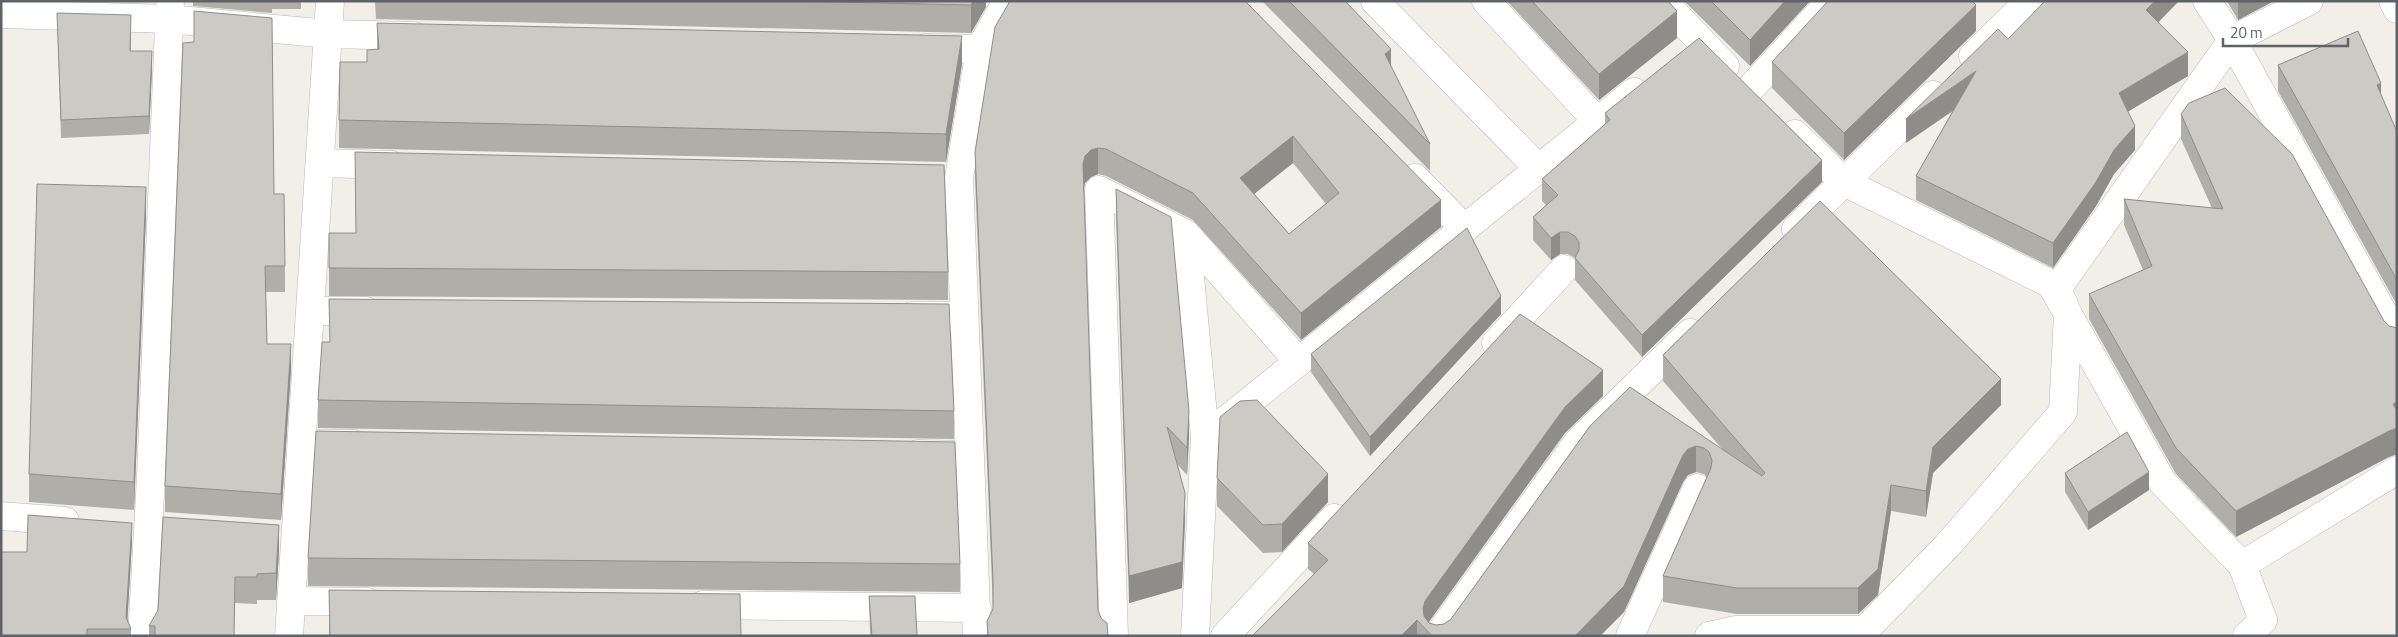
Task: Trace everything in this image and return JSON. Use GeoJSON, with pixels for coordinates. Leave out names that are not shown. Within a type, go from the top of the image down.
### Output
{"type":"FeatureCollection","features":[{"type":"Feature","properties":{"kind":"street"},"geometry":{"type":"LineString","coordinates":[[289,636],[330,1]]}},
{"type":"Feature","properties":{"kind":"street"},"geometry":{"type":"LineString","coordinates":[[977,636],[963,316],[949,178],[980,49],[1007,1]]}},
{"type":"Feature","properties":{"kind":"street"},"geometry":{"type":"LineString","coordinates":[[1374,1],[1539,169]]}},
{"type":"Feature","properties":{"kind":"street"},"geometry":{"type":"LineString","coordinates":[[1486,1],[1597,122]]}},
{"type":"Feature","properties":{"kind":"street"},"geometry":{"type":"LineString","coordinates":[[1749,90],[1831,1]]}},
{"type":"Feature","properties":{"kind":"street"},"geometry":{"type":"LineString","coordinates":[[1781,244],[2029,1]]}},
{"type":"Feature","properties":{"kind":"street"},"geometry":{"type":"LineString","coordinates":[[2208,1],[2232,40],[2397,338]]}},
{"type":"Feature","properties":{"kind":"street"},"geometry":{"type":"LineString","coordinates":[[1709,636],[1736,630],[1865,630],[1947,546],[2063,412],[2068,314],[2057,289],[2232,40],[2309,1]]}},
{"type":"Feature","properties":{"kind":"street"},"geometry":{"type":"LineString","coordinates":[[2392,1],[2397,9]]}},
{"type":"Feature","properties":{"kind":"street"},"geometry":{"type":"LineString","coordinates":[[142,636],[169,10]]}},
{"type":"Feature","properties":{"kind":"street"},"geometry":{"type":"LineString","coordinates":[[1,14],[169,10],[328,34],[437,36]]}},
{"type":"Feature","properties":{"kind":"street"},"geometry":{"type":"LineString","coordinates":[[1674,13],[1749,90],[1844,182],[2051,284],[2164,482],[2242,565],[2257,631]]}},
{"type":"Feature","properties":{"kind":"street"},"geometry":{"type":"LineString","coordinates":[[1677,57],[1699,40]]}},
{"type":"Feature","properties":{"kind":"street"},"geometry":{"type":"LineString","coordinates":[[902,48],[980,49]]}},
{"type":"Feature","properties":{"kind":"street"},"geometry":{"type":"LineString","coordinates":[[1205,438],[1655,75]]}},
{"type":"Feature","properties":{"kind":"street"},"geometry":{"type":"LineString","coordinates":[[1394,157],[1464,228]]}},
{"type":"Feature","properties":{"kind":"street"},"geometry":{"type":"LineString","coordinates":[[320,163],[420,166]]}},
{"type":"Feature","properties":{"kind":"street"},"geometry":{"type":"LineString","coordinates":[[1114,636],[1099,190],[1186,234],[1299,362]]}},
{"type":"Feature","properties":{"kind":"street"},"geometry":{"type":"LineString","coordinates":[[1186,234],[1205,438],[1195,636]]}},
{"type":"Feature","properties":{"kind":"street"},"geometry":{"type":"LineString","coordinates":[[1476,364],[1564,269]]}},
{"type":"Feature","properties":{"kind":"street"},"geometry":{"type":"LineString","coordinates":[[310,311],[389,312]]}},
{"type":"Feature","properties":{"kind":"street"},"geometry":{"type":"LineString","coordinates":[[1438,636],[1578,442],[1711,312]]}},
{"type":"Feature","properties":{"kind":"street"},"geometry":{"type":"LineString","coordinates":[[884,316],[963,316]]}},
{"type":"Feature","properties":{"kind":"street"},"geometry":{"type":"LineString","coordinates":[[302,443],[381,444]]}},
{"type":"Feature","properties":{"kind":"street"},"geometry":{"type":"LineString","coordinates":[[890,454],[970,455]]}},
{"type":"Feature","properties":{"kind":"street"},"geometry":{"type":"LineString","coordinates":[[2242,565],[2397,470]]}},
{"type":"Feature","properties":{"kind":"street"},"geometry":{"type":"LineString","coordinates":[[1630,636],[1697,488]]}},
{"type":"Feature","properties":{"kind":"street"},"geometry":{"type":"LineString","coordinates":[[1225,636],[1354,496]]}},
{"type":"Feature","properties":{"kind":"street"},"geometry":{"type":"LineString","coordinates":[[1,516],[90,523]]}},
{"type":"Feature","properties":{"kind":"street"},"geometry":{"type":"LineString","coordinates":[[119,525],[178,529]]}},
{"type":"Feature","properties":{"kind":"street"},"geometry":{"type":"LineString","coordinates":[[266,535],[296,537]]}},
{"type":"Feature","properties":{"kind":"street"},"geometry":{"type":"LineString","coordinates":[[291,601],[390,602]]}},
{"type":"Feature","properties":{"kind":"street"},"geometry":{"type":"LineString","coordinates":[[679,605],[977,608]]}},
{"type":"Feature","properties":{"kind":"building"},"geometry":{"type":"Polygon","coordinates":[[[790,1],[973,1],[971,5],[790,1]]]}},
{"type":"Feature","properties":{"kind":"building"},"geometry":{"type":"Polygon","coordinates":[[[1010,1],[1245,1],[1441,200],[1301,313],[1193,193],[1106,149],[1098,148],[1091,150],[1085,156],[1083,164],[1098,610],[1101,618],[1107,623],[1108,636],[987,636],[987,621],[993,609],[993,581],[975,152],[995,27],[1010,1]],[[1293,136],[1240,178],[1289,234],[1339,193],[1293,136]]]}},
{"type":"Feature","properties":{"kind":"building"},"geometry":{"type":"Polygon","coordinates":[[[1289,1],[1345,1],[1391,49],[1385,54],[1430,144],[1289,1]]]}},
{"type":"Feature","properties":{"kind":"building"},"geometry":{"type":"Polygon","coordinates":[[[1532,1],[1668,1],[1677,11],[1599,74],[1532,1]]]}},
{"type":"Feature","properties":{"kind":"building"},"geometry":{"type":"Polygon","coordinates":[[[1711,1],[1785,1],[1750,40],[1711,1]]]}},
{"type":"Feature","properties":{"kind":"building"},"geometry":{"type":"Polygon","coordinates":[[[1828,1],[1972,1],[1976,5],[1844,133],[1772,62],[1828,1]]]}},
{"type":"Feature","properties":{"kind":"building"},"geometry":{"type":"Polygon","coordinates":[[[2045,1],[2155,1],[2146,10],[2188,52],[2119,93],[2135,126],[2114,150],[2096,182],[2053,243],[1916,176],[1976,71],[1906,119],[1998,29],[2008,39],[2045,1]]]}},
{"type":"Feature","properties":{"kind":"building"},"geometry":{"type":"Polygon","coordinates":[[[194,11],[272,18],[274,194],[284,194],[285,266],[265,266],[267,344],[291,344],[281,494],[165,486],[183,43],[194,42],[194,11]]]}},
{"type":"Feature","properties":{"kind":"building"},"geometry":{"type":"Polygon","coordinates":[[[57,13],[131,15],[130,51],[152,51],[149,116],[61,120],[57,13]]]}},
{"type":"Feature","properties":{"kind":"building"},"geometry":{"type":"Polygon","coordinates":[[[377,23],[962,36],[946,134],[339,120],[340,62],[367,62],[367,50],[379,49],[377,23]]]}},
{"type":"Feature","properties":{"kind":"building"},"geometry":{"type":"Polygon","coordinates":[[[2358,31],[2381,83],[2377,85],[2397,132],[2397,280],[2278,65],[2358,31]]]}},
{"type":"Feature","properties":{"kind":"building"},"geometry":{"type":"Polygon","coordinates":[[[1699,38],[1822,160],[1642,335],[1575,258],[1579,250],[1579,242],[1575,236],[1568,232],[1560,232],[1551,238],[1533,217],[1558,195],[1542,179],[1610,120],[1605,113],[1699,38]]]}},
{"type":"Feature","properties":{"kind":"building"},"geometry":{"type":"Polygon","coordinates":[[[2225,88],[2292,154],[2384,321],[2389,326],[2397,328],[2397,402],[2393,404],[2397,411],[2397,428],[2236,511],[2176,448],[2089,294],[2152,266],[2124,199],[2223,209],[2181,114],[2189,103],[2225,88]]]}},
{"type":"Feature","properties":{"kind":"building"},"geometry":{"type":"Polygon","coordinates":[[[355,152],[944,165],[948,272],[329,268],[329,233],[356,233],[355,152]]]}},
{"type":"Feature","properties":{"kind":"building"},"geometry":{"type":"Polygon","coordinates":[[[37,184],[146,187],[134,482],[29,474],[37,184]]]}},
{"type":"Feature","properties":{"kind":"building"},"geometry":{"type":"Polygon","coordinates":[[[1116,189],[1171,217],[1189,411],[1187,448],[1167,427],[1185,493],[1182,562],[1129,576],[1116,189]]]}},
{"type":"Feature","properties":{"kind":"building"},"geometry":{"type":"Polygon","coordinates":[[[1820,201],[2001,379],[1933,447],[1926,491],[1891,485],[1878,569],[1858,588],[1737,588],[1663,576],[1711,468],[1712,460],[1709,452],[1704,448],[1696,446],[1688,449],[1683,455],[1624,586],[1575,636],[1432,636],[1417,620],[1401,636],[1252,636],[1328,560],[1308,543],[1520,314],[1603,370],[1565,407],[1425,601],[1423,608],[1424,616],[1429,623],[1436,625],[1444,624],[1451,619],[1590,426],[1630,387],[1762,476],[1765,473],[1663,355],[1820,201]]]}},
{"type":"Feature","properties":{"kind":"building"},"geometry":{"type":"Polygon","coordinates":[[[1467,228],[1501,296],[1370,437],[1311,354],[1467,228]]]}},
{"type":"Feature","properties":{"kind":"building"},"geometry":{"type":"Polygon","coordinates":[[[329,299],[949,304],[954,411],[318,400],[322,342],[330,342],[329,299]]]}},
{"type":"Feature","properties":{"kind":"building"},"geometry":{"type":"Polygon","coordinates":[[[1257,400],[1328,474],[1282,524],[1263,525],[1217,478],[1220,417],[1240,401],[1257,400]]]}},
{"type":"Feature","properties":{"kind":"building"},"geometry":{"type":"Polygon","coordinates":[[[316,431],[955,442],[960,564],[308,558],[316,431]]]}},
{"type":"Feature","properties":{"kind":"building"},"geometry":{"type":"Polygon","coordinates":[[[2127,432],[2149,472],[2088,512],[2065,473],[2127,432]]]}},
{"type":"Feature","properties":{"kind":"building"},"geometry":{"type":"Polygon","coordinates":[[[28,515],[132,523],[126,617],[131,629],[87,629],[87,636],[1,636],[1,552],[27,552],[28,515]]]}},
{"type":"Feature","properties":{"kind":"building"},"geometry":{"type":"Polygon","coordinates":[[[163,517],[279,525],[276,573],[257,574],[257,577],[235,577],[234,636],[155,636],[155,626],[149,626],[158,610],[163,517]]]}},
{"type":"Feature","properties":{"kind":"building"},"geometry":{"type":"Polygon","coordinates":[[[329,590],[740,594],[741,636],[330,636],[329,590]]]}},
{"type":"Feature","properties":{"kind":"building"},"geometry":{"type":"Polygon","coordinates":[[[869,596],[915,596],[917,636],[872,636],[869,596]]]}}]}
